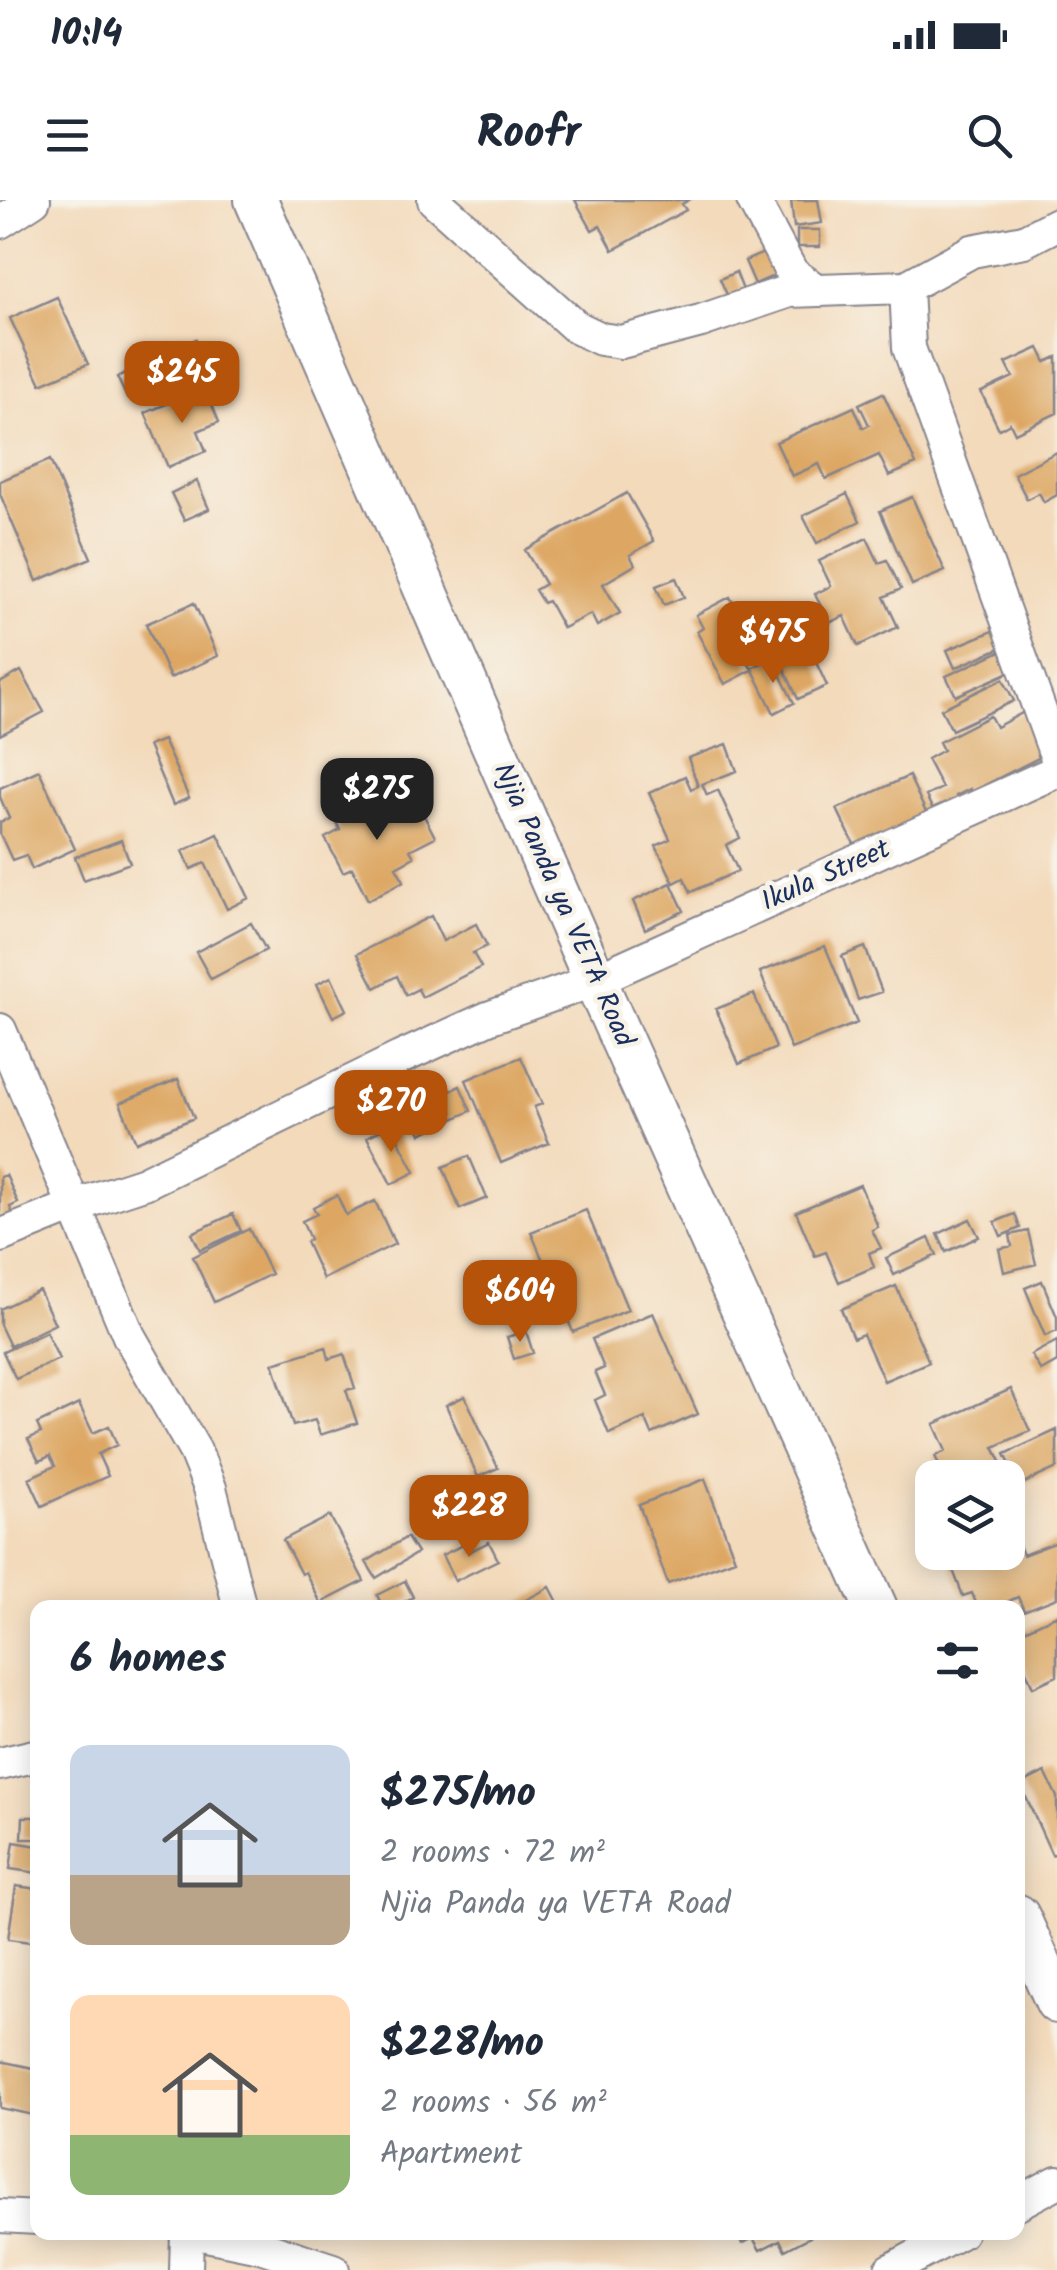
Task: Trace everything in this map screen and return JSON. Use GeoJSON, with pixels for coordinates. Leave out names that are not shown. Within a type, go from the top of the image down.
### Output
{"type":"FeatureCollection","features":[{"type":"Feature","properties":{"kind":"street"},"geometry":{"type":"LineString","coordinates":[[0,222],[34,200]]}},
{"type":"Feature","properties":{"kind":"street","name":"Njia Panda ya VETA Road"},"geometry":{"type":"LineString","coordinates":[[256,200],[595,980],[872,1600]]}},
{"type":"Feature","properties":{"kind":"street"},"geometry":{"type":"LineString","coordinates":[[434,200],[576,327],[601,339],[621,342],[701,321],[789,291],[906,288],[972,251],[1024,241],[1057,224]]}},
{"type":"Feature","properties":{"kind":"street"},"geometry":{"type":"LineString","coordinates":[[753,200],[792,273],[813,288]]}},
{"type":"Feature","properties":{"kind":"street"},"geometry":{"type":"LineString","coordinates":[[906,288],[909,348],[1057,758]]}},
{"type":"Feature","properties":{"kind":"street","name":"Ikula Street"},"geometry":{"type":"LineString","coordinates":[[0,1236],[144,1183],[488,1018],[595,980],[1057,772]]}},
{"type":"Feature","properties":{"kind":"street"},"geometry":{"type":"LineString","coordinates":[[0,1030],[129,1336],[195,1450],[210,1488],[238,1600]]}},
{"type":"Feature","properties":{"kind":"street"},"geometry":{"type":"LineString","coordinates":[[0,1764],[30,1757]]}},
{"type":"Feature","properties":{"kind":"street"},"geometry":{"type":"LineString","coordinates":[[1025,1931],[1057,2002]]}},
{"type":"Feature","properties":{"kind":"street"},"geometry":{"type":"LineString","coordinates":[[1025,2199],[1057,2182]]}},
{"type":"Feature","properties":{"kind":"street"},"geometry":{"type":"LineString","coordinates":[[0,2216],[30,2218]]}},
{"type":"Feature","properties":{"kind":"street"},"geometry":{"type":"LineString","coordinates":[[186,2270],[188,2240]]}},
{"type":"Feature","properties":{"kind":"street"},"geometry":{"type":"LineString","coordinates":[[230,2240],[333,2270]]}},
{"type":"Feature","properties":{"kind":"street"},"geometry":{"type":"LineString","coordinates":[[890,2270],[947,2240]]}},
{"type":"Feature","properties":{"kind":"building"},"geometry":{"type":"Polygon","coordinates":[[[575,200],[689,200],[682,204],[686,210],[613,250],[600,226],[592,230],[575,200]]]}},
{"type":"Feature","properties":{"kind":"building"},"geometry":{"type":"Polygon","coordinates":[[[791,200],[818,200],[822,223],[794,227],[791,200]]]}},
{"type":"Feature","properties":{"kind":"building"},"geometry":{"type":"Polygon","coordinates":[[[797,230],[820,230],[820,247],[797,247],[797,230]]]}},
{"type":"Feature","properties":{"kind":"building"},"geometry":{"type":"Polygon","coordinates":[[[775,248],[785,271],[755,284],[745,261],[775,248]]]}},
{"type":"Feature","properties":{"kind":"building"},"geometry":{"type":"Polygon","coordinates":[[[736,272],[743,290],[728,297],[720,279],[736,272]]]}},
{"type":"Feature","properties":{"kind":"building"},"geometry":{"type":"Polygon","coordinates":[[[57,297],[88,364],[41,384],[10,318],[57,297]]]}},
{"type":"Feature","properties":{"kind":"building"},"geometry":{"type":"Polygon","coordinates":[[[196,339],[206,360],[127,398],[117,377],[196,339]]]}},
{"type":"Feature","properties":{"kind":"building"},"geometry":{"type":"Polygon","coordinates":[[[1039,348],[1046,362],[1057,357],[1057,413],[1015,433],[1010,423],[999,429],[981,392],[1013,377],[1006,363],[1039,348]]]}},
{"type":"Feature","properties":{"kind":"building"},"geometry":{"type":"Polygon","coordinates":[[[205,388],[219,422],[198,431],[206,451],[168,467],[145,413],[205,388]]]}},
{"type":"Feature","properties":{"kind":"building"},"geometry":{"type":"Polygon","coordinates":[[[883,393],[916,464],[889,476],[879,455],[826,479],[819,464],[792,476],[776,442],[854,407],[863,428],[869,425],[859,404],[883,393]]]}},
{"type":"Feature","properties":{"kind":"building"},"geometry":{"type":"Polygon","coordinates":[[[1057,452],[1057,495],[1044,502],[1039,493],[1027,499],[1014,474],[1057,452]]]}},
{"type":"Feature","properties":{"kind":"building"},"geometry":{"type":"Polygon","coordinates":[[[50,460],[91,558],[37,581],[0,494],[0,481],[50,460]]]}},
{"type":"Feature","properties":{"kind":"building"},"geometry":{"type":"Polygon","coordinates":[[[197,481],[209,509],[184,520],[171,493],[197,481]]]}},
{"type":"Feature","properties":{"kind":"building"},"geometry":{"type":"Polygon","coordinates":[[[627,493],[654,541],[630,555],[635,565],[603,584],[620,613],[597,626],[591,614],[563,628],[548,601],[543,603],[535,590],[545,584],[525,550],[627,493]]]}},
{"type":"Feature","properties":{"kind":"building"},"geometry":{"type":"Polygon","coordinates":[[[847,494],[860,521],[817,543],[803,516],[847,494]]]}},
{"type":"Feature","properties":{"kind":"building"},"geometry":{"type":"Polygon","coordinates":[[[912,497],[945,571],[912,585],[880,511],[912,497]]]}},
{"type":"Feature","properties":{"kind":"building"},"geometry":{"type":"Polygon","coordinates":[[[867,538],[879,563],[887,560],[901,589],[884,597],[898,627],[858,646],[844,616],[829,623],[815,594],[831,586],[819,561],[867,538]]]}},
{"type":"Feature","properties":{"kind":"building"},"geometry":{"type":"Polygon","coordinates":[[[676,578],[684,597],[664,605],[656,586],[676,578]]]}},
{"type":"Feature","properties":{"kind":"building"},"geometry":{"type":"Polygon","coordinates":[[[730,597],[745,624],[731,631],[752,670],[725,684],[697,632],[703,628],[696,615],[730,597]]]}},
{"type":"Feature","properties":{"kind":"building"},"geometry":{"type":"Polygon","coordinates":[[[194,603],[218,656],[170,678],[146,624],[194,603]]]}},
{"type":"Feature","properties":{"kind":"building"},"geometry":{"type":"Polygon","coordinates":[[[800,628],[827,686],[798,699],[772,641],[800,628]]]}},
{"type":"Feature","properties":{"kind":"building"},"geometry":{"type":"Polygon","coordinates":[[[1000,628],[1007,645],[955,668],[947,650],[1000,628]]]}},
{"type":"Feature","properties":{"kind":"building"},"geometry":{"type":"Polygon","coordinates":[[[1003,650],[1012,671],[956,696],[946,676],[1003,650]]]}},
{"type":"Feature","properties":{"kind":"building"},"geometry":{"type":"Polygon","coordinates":[[[772,658],[794,703],[774,713],[752,668],[772,658]]]}},
{"type":"Feature","properties":{"kind":"building"},"geometry":{"type":"Polygon","coordinates":[[[21,671],[44,712],[0,735],[0,683],[21,671]]]}},
{"type":"Feature","properties":{"kind":"building"},"geometry":{"type":"Polygon","coordinates":[[[1003,679],[1014,701],[952,730],[941,709],[1003,679]]]}},
{"type":"Feature","properties":{"kind":"building"},"geometry":{"type":"Polygon","coordinates":[[[1026,711],[1048,753],[985,785],[988,791],[974,798],[970,789],[956,796],[960,804],[936,816],[926,796],[942,788],[927,759],[943,750],[939,742],[990,716],[996,727],[1026,711]]]}},
{"type":"Feature","properties":{"kind":"building"},"geometry":{"type":"Polygon","coordinates":[[[163,740],[189,798],[173,805],[148,746],[163,740]]]}},
{"type":"Feature","properties":{"kind":"building"},"geometry":{"type":"Polygon","coordinates":[[[727,744],[737,771],[702,784],[707,795],[718,790],[740,838],[726,845],[738,871],[691,892],[684,878],[674,883],[656,846],[670,839],[649,793],[685,776],[691,789],[698,786],[688,758],[727,744]]]}},
{"type":"Feature","properties":{"kind":"building"},"geometry":{"type":"Polygon","coordinates":[[[39,770],[75,849],[32,869],[26,855],[12,860],[0,834],[0,822],[9,818],[0,788],[39,770]]]}},
{"type":"Feature","properties":{"kind":"building"},"geometry":{"type":"Polygon","coordinates":[[[909,776],[929,819],[858,852],[837,809],[909,776]]]}},
{"type":"Feature","properties":{"kind":"building"},"geometry":{"type":"Polygon","coordinates":[[[374,794],[387,819],[418,804],[435,837],[410,850],[414,857],[396,867],[404,881],[368,900],[352,868],[343,872],[325,838],[340,830],[333,815],[374,794]]]}},
{"type":"Feature","properties":{"kind":"building"},"geometry":{"type":"Polygon","coordinates":[[[218,834],[249,898],[227,909],[205,863],[191,869],[183,851],[218,834]]]}},
{"type":"Feature","properties":{"kind":"building"},"geometry":{"type":"Polygon","coordinates":[[[121,840],[130,863],[84,880],[75,857],[121,840]]]}},
{"type":"Feature","properties":{"kind":"building"},"geometry":{"type":"Polygon","coordinates":[[[671,883],[684,911],[645,929],[633,901],[671,883]]]}},
{"type":"Feature","properties":{"kind":"building"},"geometry":{"type":"Polygon","coordinates":[[[431,916],[443,941],[476,924],[487,946],[473,953],[481,967],[422,997],[418,989],[406,995],[397,976],[375,988],[357,954],[431,916]]]}},
{"type":"Feature","properties":{"kind":"building"},"geometry":{"type":"Polygon","coordinates":[[[251,923],[266,950],[211,979],[196,952],[251,923]]]}},
{"type":"Feature","properties":{"kind":"building"},"geometry":{"type":"Polygon","coordinates":[[[825,946],[857,1023],[791,1049],[760,972],[825,946]]]}},
{"type":"Feature","properties":{"kind":"building"},"geometry":{"type":"Polygon","coordinates":[[[865,947],[882,992],[858,1000],[842,956],[865,947]]]}},
{"type":"Feature","properties":{"kind":"building"},"geometry":{"type":"Polygon","coordinates":[[[331,977],[347,1010],[333,1017],[317,984],[331,977]]]}},
{"type":"Feature","properties":{"kind":"building"},"geometry":{"type":"Polygon","coordinates":[[[754,994],[776,1048],[739,1064],[716,1009],[754,994]]]}},
{"type":"Feature","properties":{"kind":"building"},"geometry":{"type":"Polygon","coordinates":[[[521,1057],[542,1104],[534,1107],[549,1143],[501,1163],[466,1080],[521,1057]]]}},
{"type":"Feature","properties":{"kind":"building"},"geometry":{"type":"Polygon","coordinates":[[[178,1079],[194,1118],[136,1142],[120,1103],[178,1079]]]}},
{"type":"Feature","properties":{"kind":"building"},"geometry":{"type":"Polygon","coordinates":[[[460,1086],[471,1111],[421,1134],[410,1109],[460,1086]]]}},
{"type":"Feature","properties":{"kind":"building"},"geometry":{"type":"Polygon","coordinates":[[[391,1125],[415,1172],[391,1184],[367,1137],[391,1125]]]}},
{"type":"Feature","properties":{"kind":"building"},"geometry":{"type":"Polygon","coordinates":[[[469,1156],[487,1198],[460,1209],[443,1167],[469,1156]]]}},
{"type":"Feature","properties":{"kind":"building"},"geometry":{"type":"Polygon","coordinates":[[[6,1175],[18,1203],[10,1207],[16,1220],[0,1226],[0,1177],[6,1175]]]}},
{"type":"Feature","properties":{"kind":"building"},"geometry":{"type":"Polygon","coordinates":[[[860,1185],[878,1227],[872,1230],[881,1248],[869,1253],[874,1267],[839,1282],[826,1252],[815,1256],[796,1212],[860,1185]]]}},
{"type":"Feature","properties":{"kind":"building"},"geometry":{"type":"Polygon","coordinates":[[[337,1195],[346,1215],[375,1201],[395,1244],[323,1279],[306,1242],[310,1239],[302,1221],[317,1214],[313,1207],[337,1195]]]}},
{"type":"Feature","properties":{"kind":"building"},"geometry":{"type":"Polygon","coordinates":[[[586,1210],[628,1310],[573,1332],[531,1232],[586,1210]]]}},
{"type":"Feature","properties":{"kind":"building"},"geometry":{"type":"Polygon","coordinates":[[[233,1214],[241,1231],[200,1250],[192,1233],[233,1214]]]}},
{"type":"Feature","properties":{"kind":"building"},"geometry":{"type":"Polygon","coordinates":[[[1015,1214],[1020,1228],[1001,1236],[995,1222],[1015,1214]]]}},
{"type":"Feature","properties":{"kind":"building"},"geometry":{"type":"Polygon","coordinates":[[[970,1219],[979,1237],[946,1252],[938,1234],[970,1219]]]}},
{"type":"Feature","properties":{"kind":"building"},"geometry":{"type":"Polygon","coordinates":[[[249,1229],[271,1274],[214,1302],[193,1257],[249,1229]]]}},
{"type":"Feature","properties":{"kind":"building"},"geometry":{"type":"Polygon","coordinates":[[[1028,1231],[1036,1264],[1004,1272],[999,1249],[1012,1246],[1010,1235],[1028,1231]]]}},
{"type":"Feature","properties":{"kind":"building"},"geometry":{"type":"Polygon","coordinates":[[[929,1238],[937,1255],[894,1275],[886,1258],[929,1238]]]}},
{"type":"Feature","properties":{"kind":"building"},"geometry":{"type":"Polygon","coordinates":[[[1042,1281],[1057,1317],[1057,1331],[1045,1336],[1025,1288],[1042,1281]]]}},
{"type":"Feature","properties":{"kind":"building"},"geometry":{"type":"Polygon","coordinates":[[[896,1286],[929,1362],[884,1381],[863,1334],[853,1338],[841,1309],[896,1286]]]}},
{"type":"Feature","properties":{"kind":"building"},"geometry":{"type":"Polygon","coordinates":[[[39,1290],[55,1324],[10,1346],[0,1325],[0,1309],[39,1290]]]}},
{"type":"Feature","properties":{"kind":"building"},"geometry":{"type":"Polygon","coordinates":[[[653,1313],[698,1414],[652,1434],[645,1418],[609,1434],[595,1400],[605,1395],[595,1372],[604,1368],[592,1339],[653,1313]]]}},
{"type":"Feature","properties":{"kind":"building"},"geometry":{"type":"Polygon","coordinates":[[[526,1331],[533,1353],[514,1359],[507,1337],[526,1331]]]}},
{"type":"Feature","properties":{"kind":"building"},"geometry":{"type":"Polygon","coordinates":[[[46,1332],[59,1359],[16,1379],[3,1352],[46,1332]]]}},
{"type":"Feature","properties":{"kind":"building"},"geometry":{"type":"Polygon","coordinates":[[[1057,1341],[1057,1362],[1041,1371],[1031,1355],[1057,1341]]]}},
{"type":"Feature","properties":{"kind":"building"},"geometry":{"type":"Polygon","coordinates":[[[326,1347],[329,1359],[344,1354],[355,1388],[346,1390],[357,1423],[320,1435],[315,1420],[293,1426],[273,1363],[326,1347]]]}},
{"type":"Feature","properties":{"kind":"building"},"geometry":{"type":"Polygon","coordinates":[[[1011,1389],[1030,1431],[994,1447],[1000,1460],[937,1460],[935,1456],[946,1451],[934,1424],[1011,1389]]]}},
{"type":"Feature","properties":{"kind":"building"},"geometry":{"type":"Polygon","coordinates":[[[465,1396],[498,1468],[478,1477],[446,1405],[465,1396]]]}},
{"type":"Feature","properties":{"kind":"building"},"geometry":{"type":"Polygon","coordinates":[[[79,1404],[93,1433],[109,1426],[117,1445],[98,1454],[108,1476],[42,1506],[29,1478],[55,1466],[50,1456],[39,1461],[28,1439],[41,1433],[37,1424],[79,1404]]]}},
{"type":"Feature","properties":{"kind":"building"},"geometry":{"type":"Polygon","coordinates":[[[1057,1430],[1057,1468],[1025,1483],[1025,1460],[1008,1460],[1005,1454],[1057,1430]]]}},
{"type":"Feature","properties":{"kind":"building"},"geometry":{"type":"Polygon","coordinates":[[[705,1479],[735,1559],[668,1584],[639,1505],[705,1479]]]}},
{"type":"Feature","properties":{"kind":"building"},"geometry":{"type":"Polygon","coordinates":[[[330,1516],[364,1581],[319,1600],[283,1540],[330,1516]]]}},
{"type":"Feature","properties":{"kind":"building"},"geometry":{"type":"Polygon","coordinates":[[[407,1537],[417,1553],[376,1578],[366,1562],[407,1537]]]}},
{"type":"Feature","properties":{"kind":"building"},"geometry":{"type":"Polygon","coordinates":[[[489,1542],[498,1560],[455,1581],[442,1555],[465,1544],[469,1552],[489,1542]]]}},
{"type":"Feature","properties":{"kind":"building"},"geometry":{"type":"Polygon","coordinates":[[[1057,1542],[1057,1598],[1025,1611],[1025,1600],[1018,1597],[975,1600],[972,1593],[963,1596],[953,1570],[1025,1570],[1025,1554],[1057,1542]]]}},
{"type":"Feature","properties":{"kind":"building"},"geometry":{"type":"Polygon","coordinates":[[[405,1581],[413,1597],[379,1600],[377,1595],[405,1581]]]}},
{"type":"Feature","properties":{"kind":"building"},"geometry":{"type":"Polygon","coordinates":[[[550,1587],[557,1600],[526,1600],[550,1587]]]}},
{"type":"Feature","properties":{"kind":"building"},"geometry":{"type":"Polygon","coordinates":[[[1057,1615],[1057,1676],[1033,1687],[1025,1669],[1025,1630],[1057,1615]]]}},
{"type":"Feature","properties":{"kind":"building"},"geometry":{"type":"Polygon","coordinates":[[[1045,1772],[1057,1797],[1057,1853],[1052,1855],[1025,1795],[1025,1782],[1045,1772]]]}},
{"type":"Feature","properties":{"kind":"building"},"geometry":{"type":"Polygon","coordinates":[[[23,1817],[30,1817],[30,1839],[22,1839],[23,1817]]]}},
{"type":"Feature","properties":{"kind":"building"},"geometry":{"type":"Polygon","coordinates":[[[14,1842],[30,1845],[30,1872],[10,1869],[14,1842]]]}},
{"type":"Feature","properties":{"kind":"building"},"geometry":{"type":"Polygon","coordinates":[[[16,1886],[30,1888],[30,1942],[8,1939],[16,1886]]]}},
{"type":"Feature","properties":{"kind":"building"},"geometry":{"type":"Polygon","coordinates":[[[0,2061],[30,2067],[30,2114],[0,2108],[0,2061]]]}},
{"type":"Feature","properties":{"kind":"building"},"geometry":{"type":"Polygon","coordinates":[[[754,2240],[780,2240],[760,2250],[754,2240]]]}},
{"type":"Feature","properties":{"kind":"building"},"geometry":{"type":"Polygon","coordinates":[[[780,2240],[804,2240],[785,2250],[780,2240]]]}}]}
